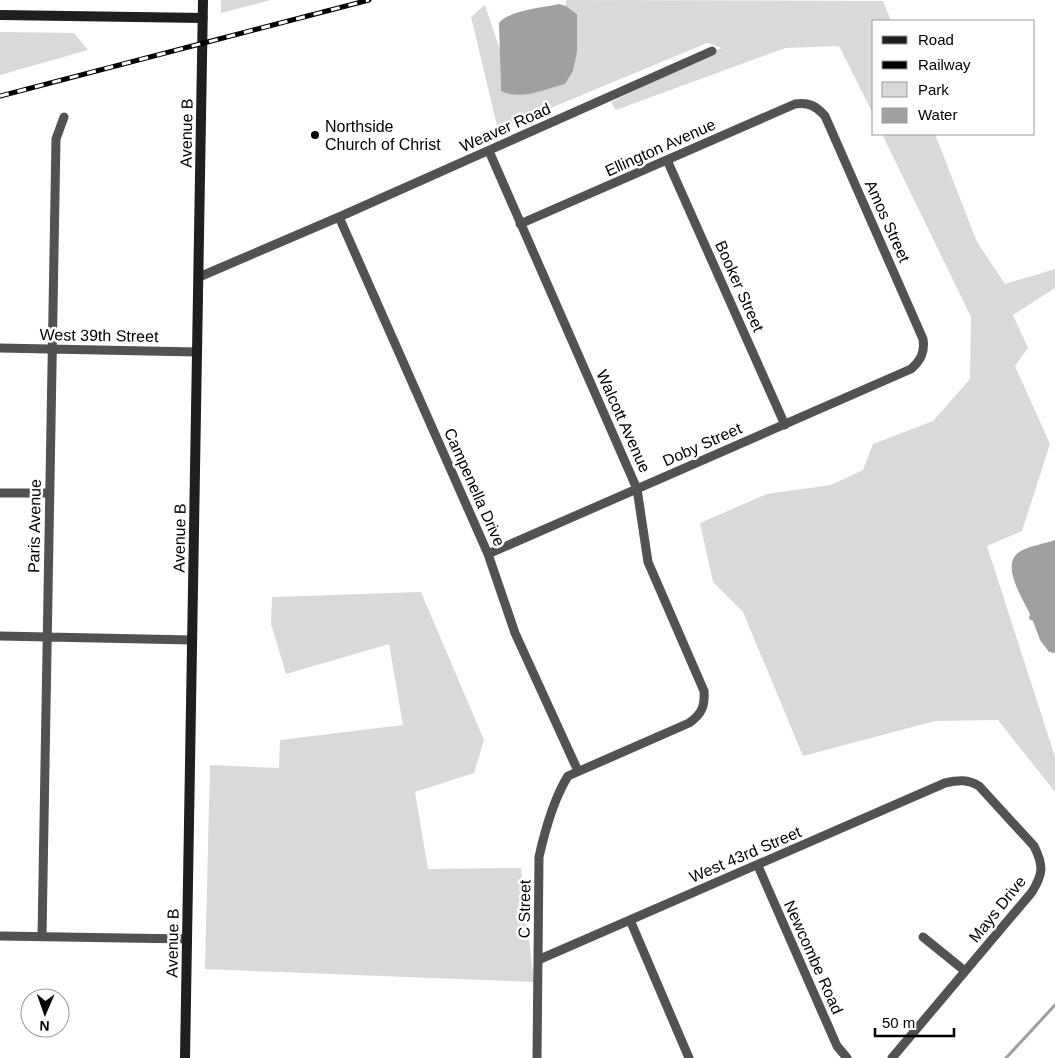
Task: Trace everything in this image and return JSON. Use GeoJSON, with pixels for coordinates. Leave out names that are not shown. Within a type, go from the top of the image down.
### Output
{"type":"FeatureCollection","features":[{"type":"Feature","properties":{"kind":"main road","name":"Avenue B"},"geometry":{"type":"LineString","coordinates":[[185,1058],[203,0]]}},
{"type":"Feature","properties":{"kind":"main road"},"geometry":{"type":"LineString","coordinates":[[0,15],[203,18]]}},
{"type":"Feature","properties":{"kind":"street","name":"Weaver Road"},"geometry":{"type":"LineString","coordinates":[[199,277],[489,151],[712,50]]}},
{"type":"Feature","properties":{"kind":"street","name":"Ellington Avenue"},"geometry":{"type":"LineString","coordinates":[[520,224],[795,104],[805,103],[812,105]]}},
{"type":"Feature","properties":{"kind":"street","name":"Amos Street"},"geometry":{"type":"LineString","coordinates":[[812,105],[825,116],[829,125],[923,339],[922,355]]}},
{"type":"Feature","properties":{"kind":"street","name":"Paris Avenue"},"geometry":{"type":"LineString","coordinates":[[42,936],[56,139],[64,118]]}},
{"type":"Feature","properties":{"kind":"street","name":"Walcott Avenue"},"geometry":{"type":"LineString","coordinates":[[489,151],[637,489],[648,562],[704,691],[705,701],[703,710]]}},
{"type":"Feature","properties":{"kind":"street","name":"Booker Street"},"geometry":{"type":"LineString","coordinates":[[667,160],[785,425]]}},
{"type":"Feature","properties":{"kind":"street","name":"Campenella Drive"},"geometry":{"type":"LineString","coordinates":[[339,217],[488,554],[515,633],[578,772]]}},
{"type":"Feature","properties":{"kind":"street","name":"West 39th Street"},"geometry":{"type":"LineString","coordinates":[[0,348],[197,352]]}},
{"type":"Feature","properties":{"kind":"street","name":"Doby Street"},"geometry":{"type":"LineString","coordinates":[[488,554],[911,369],[919,362],[922,355]]}},
{"type":"Feature","properties":{"kind":"street"},"geometry":{"type":"LineString","coordinates":[[0,492],[50,493]]}},
{"type":"Feature","properties":{"kind":"street"},"geometry":{"type":"LineString","coordinates":[[0,636],[192,640]]}},
{"type":"Feature","properties":{"kind":"street","name":"C Street"},"geometry":{"type":"LineString","coordinates":[[537,1058],[540,857],[544,833],[561,786],[568,776],[689,723],[698,717],[703,710]]}},
{"type":"Feature","properties":{"kind":"street","name":"West 43rd Street"},"geometry":{"type":"LineString","coordinates":[[538,960],[946,783],[966,780]]}},
{"type":"Feature","properties":{"kind":"street","name":"Mays Drive"},"geometry":{"type":"LineString","coordinates":[[892,1058],[1032,892],[1039,880],[1042,868],[1040,858],[1034,846],[979,786],[974,782],[966,780]]}},
{"type":"Feature","properties":{"kind":"street","name":"Newcombe Road"},"geometry":{"type":"LineString","coordinates":[[758,866],[837,1046],[846,1058]]}},
{"type":"Feature","properties":{"kind":"street"},"geometry":{"type":"LineString","coordinates":[[630,920],[688,1058]]}},
{"type":"Feature","properties":{"kind":"street"},"geometry":{"type":"LineString","coordinates":[[0,936],[187,939]]}},
{"type":"Feature","properties":{"kind":"street"},"geometry":{"type":"LineString","coordinates":[[923,937],[965,970]]}},
{"type":"Feature","properties":{"kind":"green space"},"geometry":{"type":"Polygon","coordinates":[[[221,0],[271,0],[221,13],[221,0]]]}},
{"type":"Feature","properties":{"kind":"green space"},"geometry":{"type":"Polygon","coordinates":[[[566,0],[883,1],[891,20],[872,20],[872,112],[839,46],[785,48],[616,110],[611,102],[722,48],[707,43],[498,130],[471,17],[485,5],[500,50],[501,91],[565,84],[573,71],[577,52],[577,14],[566,6],[566,0]]]}},
{"type":"Feature","properties":{"kind":"green space"},"geometry":{"type":"Polygon","coordinates":[[[0,32],[74,33],[88,50],[0,75],[0,32]]]}},
{"type":"Feature","properties":{"kind":"green space"},"geometry":{"type":"Polygon","coordinates":[[[882,135],[935,135],[977,242],[1005,284],[1055,269],[1055,288],[1013,315],[1028,348],[1015,366],[1050,444],[1022,531],[987,546],[1055,757],[1055,792],[998,720],[935,721],[803,756],[743,612],[713,582],[700,523],[767,494],[831,485],[863,470],[873,444],[933,421],[970,379],[971,317],[882,135]]]}},
{"type":"Feature","properties":{"kind":"green space"},"geometry":{"type":"Polygon","coordinates":[[[421,592],[484,740],[474,773],[415,792],[428,869],[521,868],[534,982],[205,969],[210,765],[279,768],[280,740],[403,725],[389,644],[286,674],[271,624],[272,597],[421,592]]]}},
{"type":"Feature","properties":{"kind":"water"},"geometry":{"type":"Polygon","coordinates":[[[559,4],[566,6],[577,14],[577,52],[573,71],[565,84],[517,95],[501,91],[499,23],[518,12],[559,4]]]}},
{"type":"Feature","properties":{"kind":"water"},"geometry":{"type":"Polygon","coordinates":[[[1055,540],[1055,653],[1049,652],[1040,640],[1033,621],[1029,619],[1030,614],[1015,583],[1012,566],[1013,559],[1018,553],[1055,540]]]}},
{"type":"Feature","properties":{"kind":"waterway"},"geometry":{"type":"LineString","coordinates":[[1006,1058],[1055,1005]]}},
{"type":"Feature","properties":{"kind":"railway"},"geometry":{"type":"LineString","coordinates":[[0,96],[369,0]]}},
{"type":"Feature","properties":{"kind":"place","name":"Northside Church of Christ"},"geometry":{"type":"Point","coordinates":[315,135]}}]}
